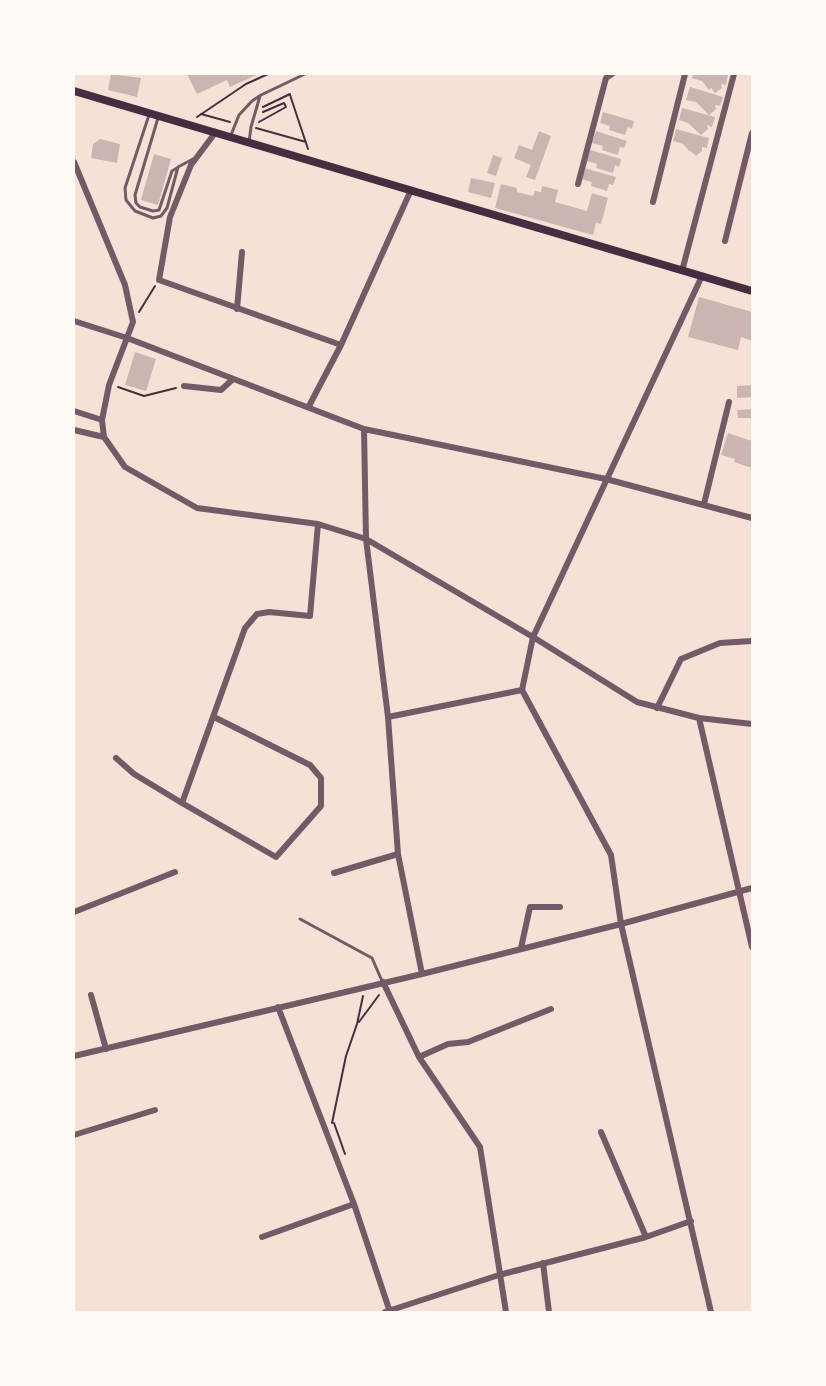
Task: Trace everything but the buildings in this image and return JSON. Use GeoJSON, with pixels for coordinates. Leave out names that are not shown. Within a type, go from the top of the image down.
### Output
{"type":"FeatureCollection","features":[{"type":"Feature","properties":{"kind":"main road"},"geometry":{"type":"LineString","coordinates":[[74,92],[753,291]]}},
{"type":"Feature","properties":{"kind":"street"},"geometry":{"type":"LineString","coordinates":[[578,184],[606,78],[612,74]]}},
{"type":"Feature","properties":{"kind":"street"},"geometry":{"type":"LineString","coordinates":[[653,202],[685,74]]}},
{"type":"Feature","properties":{"kind":"street"},"geometry":{"type":"LineString","coordinates":[[682,270],[734,74]]}},
{"type":"Feature","properties":{"kind":"street"},"geometry":{"type":"LineString","coordinates":[[215,133],[191,165],[170,217],[159,280],[341,345]]}},
{"type":"Feature","properties":{"kind":"street"},"geometry":{"type":"LineString","coordinates":[[725,242],[753,133]]}},
{"type":"Feature","properties":{"kind":"street"},"geometry":{"type":"LineString","coordinates":[[74,162],[124,285],[133,322],[109,385],[102,420],[104,437],[125,467],[197,508],[318,524],[366,539],[533,637],[637,702],[699,718],[753,724]]}},
{"type":"Feature","properties":{"kind":"street"},"geometry":{"type":"LineString","coordinates":[[309,406],[341,345],[411,190]]}},
{"type":"Feature","properties":{"kind":"street"},"geometry":{"type":"LineString","coordinates":[[237,309],[242,252]]}},
{"type":"Feature","properties":{"kind":"street"},"geometry":{"type":"LineString","coordinates":[[702,276],[533,637],[522,690],[611,855],[621,924],[711,1312]]}},
{"type":"Feature","properties":{"kind":"street"},"geometry":{"type":"LineString","coordinates":[[74,321],[127,338],[364,429],[606,479],[753,518]]}},
{"type":"Feature","properties":{"kind":"street"},"geometry":{"type":"LineString","coordinates":[[184,386],[221,390],[232,380]]}},
{"type":"Feature","properties":{"kind":"street"},"geometry":{"type":"LineString","coordinates":[[704,504],[729,402]]}},
{"type":"Feature","properties":{"kind":"street"},"geometry":{"type":"LineString","coordinates":[[74,411],[102,420]]}},
{"type":"Feature","properties":{"kind":"street"},"geometry":{"type":"LineString","coordinates":[[364,429],[366,539],[388,717],[398,854],[422,974]]}},
{"type":"Feature","properties":{"kind":"street"},"geometry":{"type":"LineString","coordinates":[[74,430],[104,437]]}},
{"type":"Feature","properties":{"kind":"street"},"geometry":{"type":"LineString","coordinates":[[182,803],[245,628],[257,614],[269,612],[310,616],[318,524]]}},
{"type":"Feature","properties":{"kind":"street"},"geometry":{"type":"LineString","coordinates":[[657,708],[681,659],[720,643],[753,641]]}},
{"type":"Feature","properties":{"kind":"street"},"geometry":{"type":"LineString","coordinates":[[388,717],[522,690]]}},
{"type":"Feature","properties":{"kind":"street"},"geometry":{"type":"LineString","coordinates":[[116,758],[134,774],[276,857],[321,806],[321,778],[310,765],[214,717]]}},
{"type":"Feature","properties":{"kind":"street"},"geometry":{"type":"LineString","coordinates":[[699,718],[753,947]]}},
{"type":"Feature","properties":{"kind":"street"},"geometry":{"type":"LineString","coordinates":[[334,873],[398,854]]}},
{"type":"Feature","properties":{"kind":"street"},"geometry":{"type":"LineString","coordinates":[[74,912],[175,872]]}},
{"type":"Feature","properties":{"kind":"street"},"geometry":{"type":"LineString","coordinates":[[74,1056],[364,987],[384,985],[753,888]]}},
{"type":"Feature","properties":{"kind":"street"},"geometry":{"type":"LineString","coordinates":[[520,948],[530,907],[560,908]]}},
{"type":"Feature","properties":{"kind":"street"},"geometry":{"type":"LineString","coordinates":[[384,985],[418,1057],[480,1147],[506,1312]]}},
{"type":"Feature","properties":{"kind":"street"},"geometry":{"type":"LineString","coordinates":[[91,995],[106,1049]]}},
{"type":"Feature","properties":{"kind":"street"},"geometry":{"type":"LineString","coordinates":[[278,1007],[354,1204],[389,1312],[499,1275],[646,1237],[691,1221]]}},
{"type":"Feature","properties":{"kind":"street"},"geometry":{"type":"LineString","coordinates":[[418,1057],[448,1044],[468,1042],[551,1009]]}},
{"type":"Feature","properties":{"kind":"street"},"geometry":{"type":"LineString","coordinates":[[74,1135],[155,1110]]}},
{"type":"Feature","properties":{"kind":"street"},"geometry":{"type":"LineString","coordinates":[[601,1132],[646,1237]]}},
{"type":"Feature","properties":{"kind":"street"},"geometry":{"type":"LineString","coordinates":[[262,1237],[354,1204]]}},
{"type":"Feature","properties":{"kind":"street"},"geometry":{"type":"LineString","coordinates":[[543,1263],[549,1312]]}},
{"type":"Feature","properties":{"kind":"lane"},"geometry":{"type":"LineString","coordinates":[[230,137],[239,115],[252,101],[305,74]]}},
{"type":"Feature","properties":{"kind":"lane"},"geometry":{"type":"LineString","coordinates":[[249,142],[261,95]]}},
{"type":"Feature","properties":{"kind":"lane"},"geometry":{"type":"LineString","coordinates":[[149,113],[125,188],[126,200],[135,212],[153,218],[161,216],[167,208],[178,167]]}},
{"type":"Feature","properties":{"kind":"lane"},"geometry":{"type":"LineString","coordinates":[[159,116],[135,195],[135,203],[153,211],[159,210],[172,171],[198,156]]}},
{"type":"Feature","properties":{"kind":"lane"},"geometry":{"type":"LineString","coordinates":[[300,920],[372,958],[384,985]]}},
{"type":"Feature","properties":{"kind":"path"},"geometry":{"type":"LineString","coordinates":[[187,124],[246,84],[268,74]]}},
{"type":"Feature","properties":{"kind":"path"},"geometry":{"type":"LineString","coordinates":[[255,128],[258,123],[286,107],[284,103],[264,113],[261,108],[290,96],[311,161]]}},
{"type":"Feature","properties":{"kind":"path"},"geometry":{"type":"LineString","coordinates":[[133,322],[159,280]]}},
{"type":"Feature","properties":{"kind":"path"},"geometry":{"type":"LineString","coordinates":[[109,385],[144,396],[184,386]]}},
{"type":"Feature","properties":{"kind":"path"},"geometry":{"type":"LineString","coordinates":[[357,1024],[384,985]]}},
{"type":"Feature","properties":{"kind":"path"},"geometry":{"type":"LineString","coordinates":[[326,1130],[334,1121],[346,1056],[357,1024],[364,987]]}}]}
